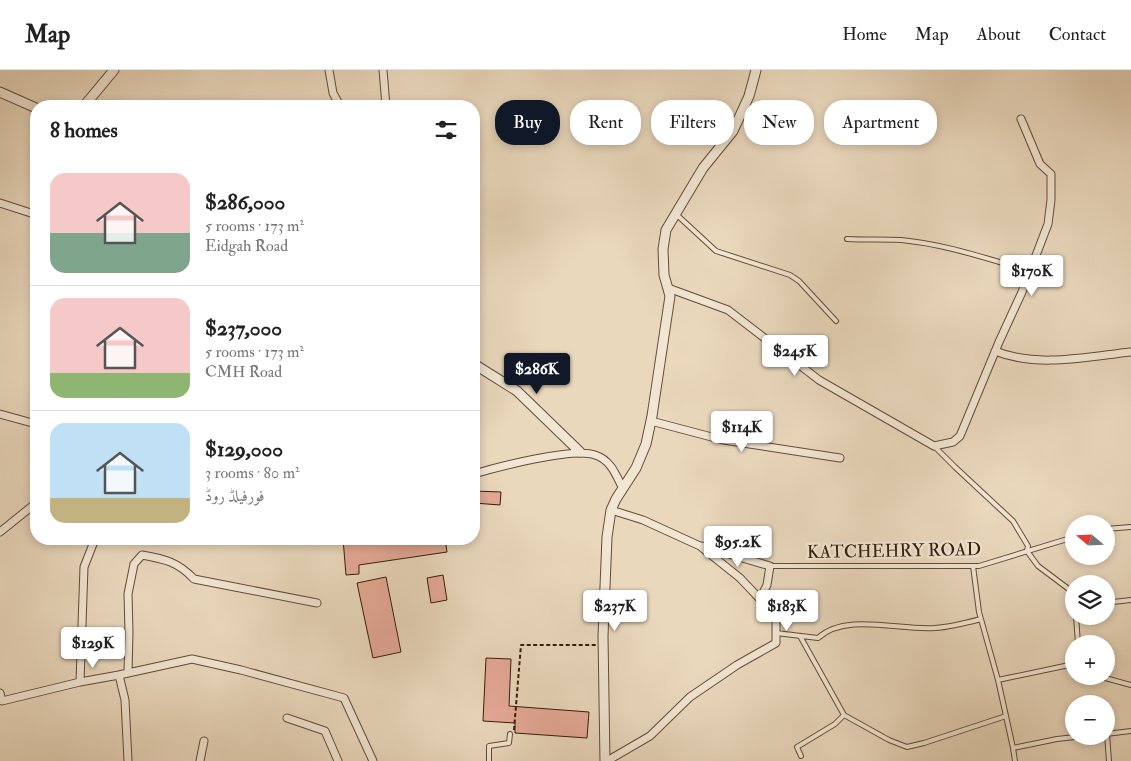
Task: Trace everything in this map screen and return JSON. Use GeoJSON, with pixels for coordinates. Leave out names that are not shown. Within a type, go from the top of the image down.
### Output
{"type":"FeatureCollection","features":[{"type":"Feature","properties":{"kind":"street"},"geometry":{"type":"LineString","coordinates":[[89,100],[114,70]]}},
{"type":"Feature","properties":{"kind":"street"},"geometry":{"type":"LineString","coordinates":[[328,70],[333,93],[337,100]]}},
{"type":"Feature","properties":{"kind":"street"},"geometry":{"type":"LineString","coordinates":[[383,70],[386,100]]}},
{"type":"Feature","properties":{"kind":"street"},"geometry":{"type":"LineString","coordinates":[[700,546],[740,578],[776,616],[776,643],[737,665],[690,697],[650,736],[606,761],[603,645],[607,537],[611,510],[636,468],[646,444],[651,421],[670,296],[664,274],[663,249],[666,230],[703,168],[733,131],[749,96],[756,70]]}},
{"type":"Feature","properties":{"kind":"street"},"geometry":{"type":"LineString","coordinates":[[0,92],[30,105]]}},
{"type":"Feature","properties":{"kind":"street"},"geometry":{"type":"LineString","coordinates":[[668,288],[728,310],[819,380],[934,446],[954,442],[960,436],[1048,224],[1051,200],[1051,174],[1040,164],[1021,119]]}},
{"type":"Feature","properties":{"kind":"street"},"geometry":{"type":"LineString","coordinates":[[0,203],[30,213]]}},
{"type":"Feature","properties":{"kind":"street"},"geometry":{"type":"LineString","coordinates":[[995,351],[1010,357],[1036,359],[1088,359],[1130,352]]}},
{"type":"Feature","properties":{"kind":"street"},"geometry":{"type":"LineString","coordinates":[[480,368],[517,391],[580,452]]}},
{"type":"Feature","properties":{"kind":"street"},"geometry":{"type":"LineString","coordinates":[[0,414],[30,422]]}},
{"type":"Feature","properties":{"kind":"street"},"geometry":{"type":"LineString","coordinates":[[651,421],[723,440],[840,458]]}},
{"type":"Feature","properties":{"kind":"street"},"geometry":{"type":"LineString","coordinates":[[480,472],[498,467],[580,452],[596,455],[612,466],[623,489]]}},
{"type":"Feature","properties":{"kind":"street"},"geometry":{"type":"LineString","coordinates":[[0,532],[30,508]]}},
{"type":"Feature","properties":{"kind":"street"},"geometry":{"type":"LineString","coordinates":[[611,510],[643,520],[700,546],[770,566],[767,586],[760,599]]}},
{"type":"Feature","properties":{"kind":"street"},"geometry":{"type":"LineString","coordinates":[[80,682],[84,567],[93,545]]}},
{"type":"Feature","properties":{"kind":"street"},"geometry":{"type":"LineString","coordinates":[[128,673],[128,594],[134,564],[142,555],[164,559],[184,568],[194,579],[317,603]]}},
{"type":"Feature","properties":{"kind":"street"},"geometry":{"type":"LineString","coordinates":[[1,699],[192,659],[344,698],[373,761]]}},
{"type":"Feature","properties":{"kind":"street"},"geometry":{"type":"LineString","coordinates":[[119,675],[125,700],[128,761]]}},
{"type":"Feature","properties":{"kind":"street"},"geometry":{"type":"LineString","coordinates":[[287,718],[325,731],[338,761]]}},
{"type":"Feature","properties":{"kind":"street"},"geometry":{"type":"LineString","coordinates":[[200,761],[204,741]]}},
{"type":"Feature","properties":{"kind":"lane"},"geometry":{"type":"LineString","coordinates":[[675,213],[716,251],[790,275],[799,281],[836,321]]}},
{"type":"Feature","properties":{"kind":"lane"},"geometry":{"type":"LineString","coordinates":[[847,239],[902,240],[928,244],[970,253],[1030,271]]}},
{"type":"Feature","properties":{"kind":"lane"},"geometry":{"type":"LineString","coordinates":[[934,446],[1013,521],[1028,546],[1027,551],[1038,566],[1065,586]]}},
{"type":"Feature","properties":{"kind":"lane"},"geometry":{"type":"LineString","coordinates":[[1115,528],[1131,527]]}},
{"type":"Feature","properties":{"kind":"lane","name":"KATCHEHRY ROAD"},"geometry":{"type":"LineString","coordinates":[[770,566],[979,566],[1065,540]]}},
{"type":"Feature","properties":{"kind":"lane"},"geometry":{"type":"LineString","coordinates":[[973,566],[981,618],[998,680],[1016,761]]}},
{"type":"Feature","properties":{"kind":"lane"},"geometry":{"type":"LineString","coordinates":[[1115,602],[1131,600]]}},
{"type":"Feature","properties":{"kind":"lane"},"geometry":{"type":"LineString","coordinates":[[776,633],[818,638],[832,628],[853,624],[934,628],[961,624],[981,618]]}},
{"type":"Feature","properties":{"kind":"lane"},"geometry":{"type":"LineString","coordinates":[[800,636],[844,715],[881,736],[907,747],[1006,716]]}},
{"type":"Feature","properties":{"kind":"lane"},"geometry":{"type":"LineString","coordinates":[[998,680],[1065,666]]}},
{"type":"Feature","properties":{"kind":"lane"},"geometry":{"type":"LineString","coordinates":[[1115,681],[1131,685]]}},
{"type":"Feature","properties":{"kind":"lane"},"geometry":{"type":"LineString","coordinates":[[801,756],[797,747],[835,724],[844,715]]}},
{"type":"Feature","properties":{"kind":"lane"},"geometry":{"type":"LineString","coordinates":[[1115,733],[1131,731]]}},
{"type":"Feature","properties":{"kind":"lane"},"geometry":{"type":"LineString","coordinates":[[489,761],[489,746],[509,744],[510,734]]}},
{"type":"Feature","properties":{"kind":"lane"},"geometry":{"type":"LineString","coordinates":[[1013,748],[1065,738]]}},
{"type":"Feature","properties":{"kind":"lane"},"geometry":{"type":"LineString","coordinates":[[1108,745],[1109,761]]}},
{"type":"Feature","properties":{"kind":"path"},"geometry":{"type":"LineString","coordinates":[[510,734],[514,734],[520,645],[603,645]]}},
{"type":"Feature","properties":{"kind":"building"},"geometry":{"type":"Polygon","coordinates":[[[480,491],[501,492],[500,505],[480,503],[480,491]]]}},
{"type":"Feature","properties":{"kind":"building"},"geometry":{"type":"Polygon","coordinates":[[[344,545],[446,545],[447,552],[359,565],[359,574],[346,575],[344,545]]]}},
{"type":"Feature","properties":{"kind":"building"},"geometry":{"type":"Polygon","coordinates":[[[443,575],[447,600],[431,603],[427,578],[443,575]]]}},
{"type":"Feature","properties":{"kind":"building"},"geometry":{"type":"Polygon","coordinates":[[[386,577],[401,652],[373,658],[357,583],[386,577]]]}},
{"type":"Feature","properties":{"kind":"building"},"geometry":{"type":"Polygon","coordinates":[[[486,658],[511,659],[509,706],[589,712],[587,738],[515,733],[515,723],[483,721],[486,658]]]}}]}
